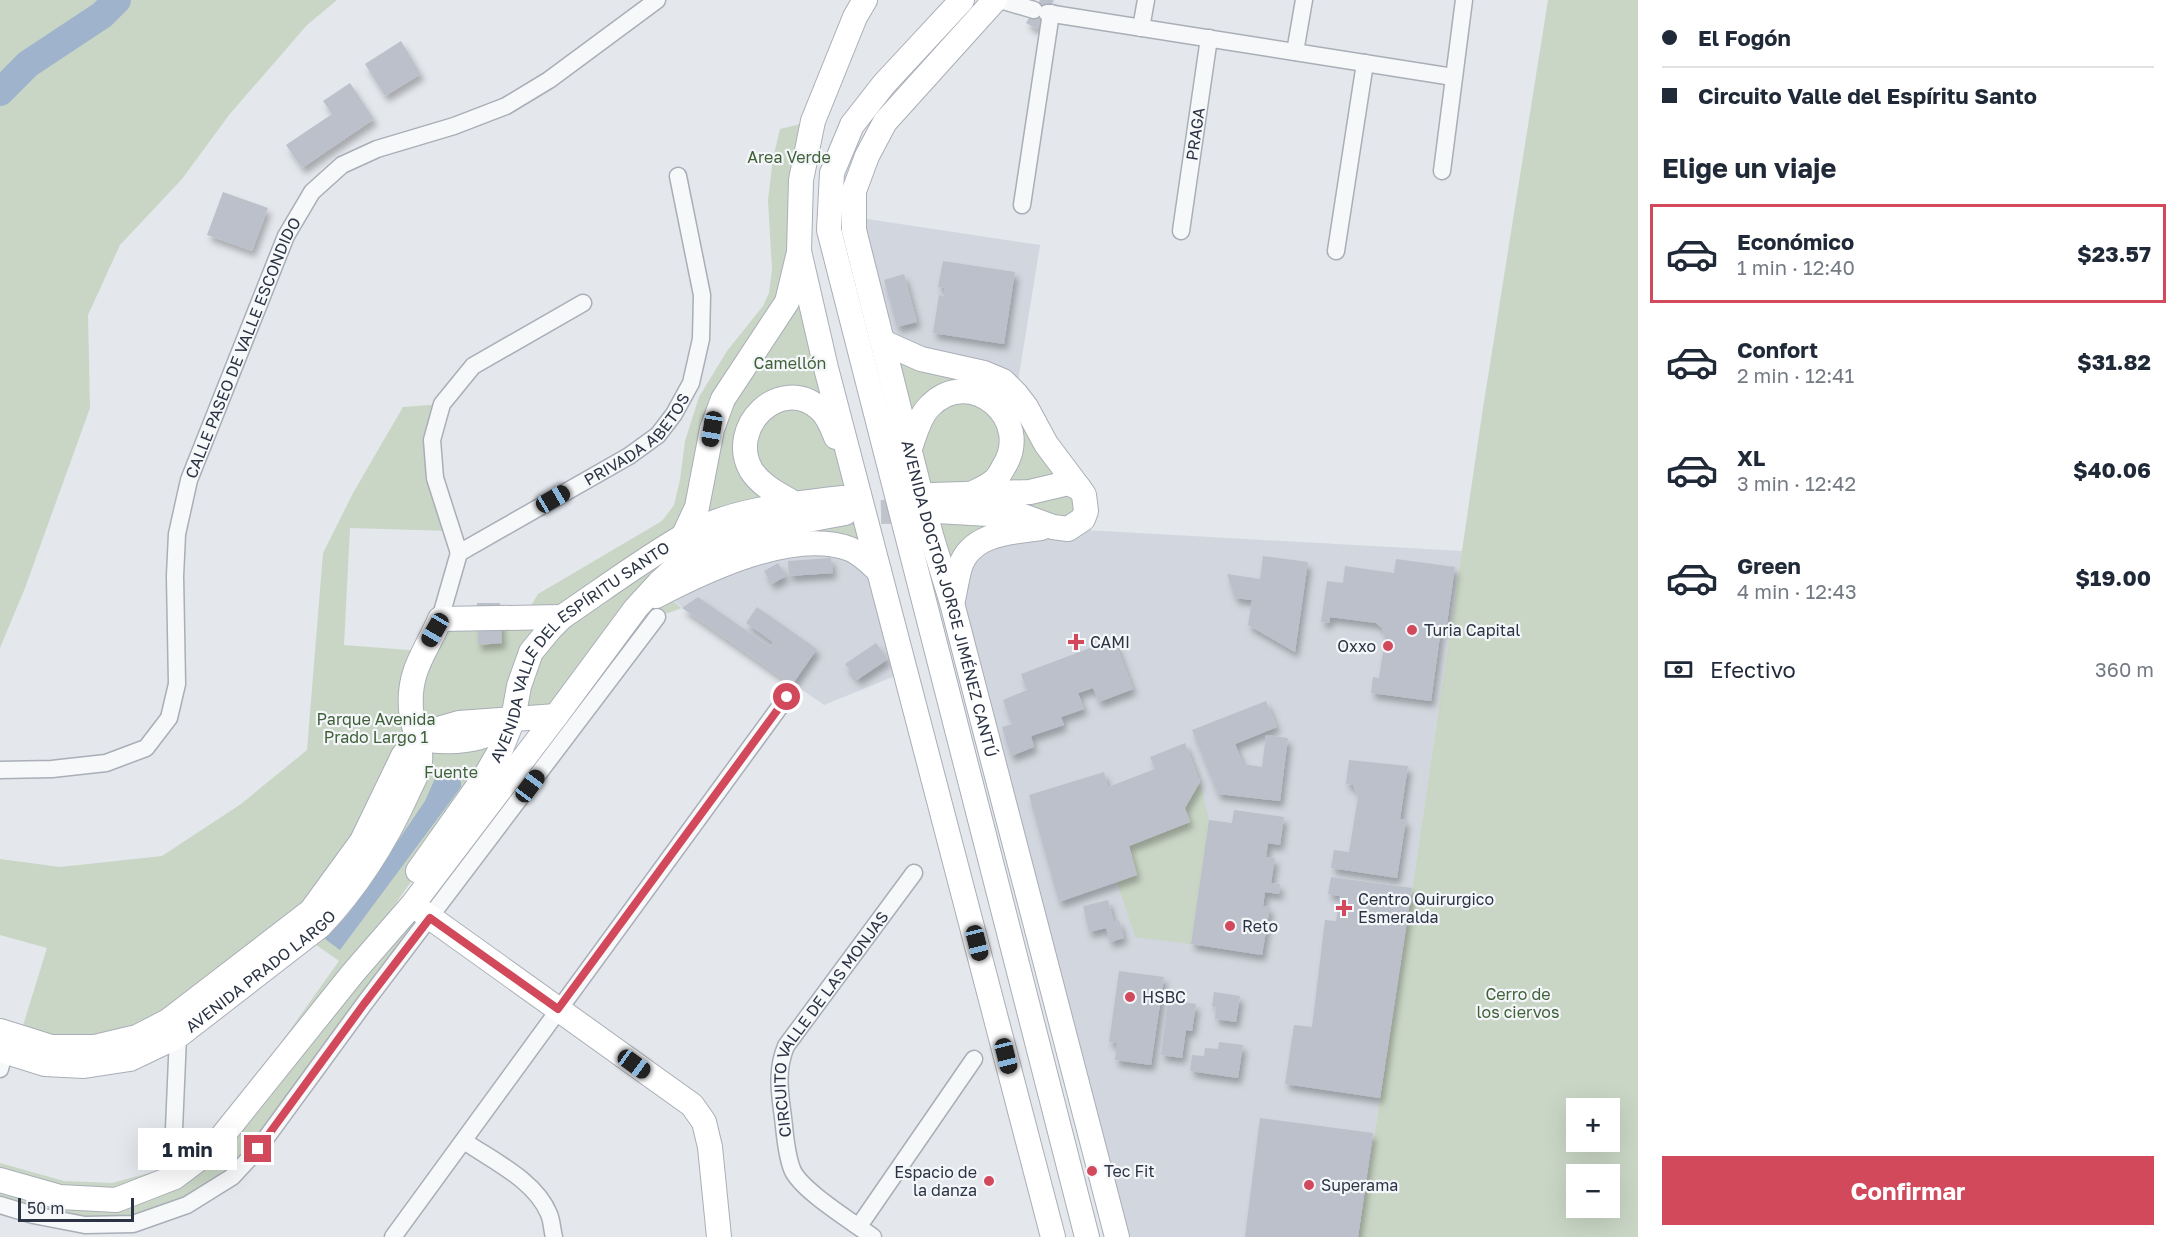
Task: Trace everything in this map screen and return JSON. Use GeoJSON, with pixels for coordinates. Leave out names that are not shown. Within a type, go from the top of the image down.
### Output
{"type":"FeatureCollection","features":[{"type":"Feature","properties":{"kind":"main road"},"geometry":{"type":"LineString","coordinates":[[683,537],[698,507],[712,429],[723,399],[787,302],[799,251],[801,180],[813,121],[855,17],[865,0]]}},
{"type":"Feature","properties":{"kind":"main road","name":"AVENIDA DOCTOR JORGE JIMÉNEZ CANTÚ"},"geometry":{"type":"LineString","coordinates":[[962,0],[884,84],[852,125],[832,173],[829,230],[1087,1237]]}},
{"type":"Feature","properties":{"kind":"main road","name":"AVENIDA DOCTOR JORGE JIMÉNEZ CANTÚ"},"geometry":{"type":"LineString","coordinates":[[995,0],[885,123],[867,156],[854,191],[854,230],[931,535],[952,603],[1117,1237]]}},
{"type":"Feature","properties":{"kind":"main road"},"geometry":{"type":"LineString","coordinates":[[799,251],[826,368],[848,496]]}},
{"type":"Feature","properties":{"kind":"main road"},"geometry":{"type":"LineString","coordinates":[[883,342],[921,359],[984,373],[1003,381],[1017,394],[1026,407],[1046,444],[1079,488],[1086,502],[1083,519],[1068,529],[1023,516],[934,503],[969,495],[1030,492],[1068,483],[1079,488]]}},
{"type":"Feature","properties":{"kind":"main road"},"geometry":{"type":"LineString","coordinates":[[910,448],[920,421],[930,406],[953,391],[978,393],[993,402],[1004,414],[1012,432],[1009,460],[996,479],[969,495]]}},
{"type":"Feature","properties":{"kind":"main road"},"geometry":{"type":"LineString","coordinates":[[795,504],[766,487],[751,469],[744,442],[755,415],[776,399],[800,398],[819,408],[829,421],[848,496],[879,571],[1053,1237]]}},
{"type":"Feature","properties":{"kind":"main road","name":"AVENIDA VALLE DEL ESPÍRITU SANTO"},"geometry":{"type":"LineString","coordinates":[[353,973],[377,930],[486,775],[501,749],[513,719],[519,686],[531,652],[556,623],[683,537],[721,520],[795,504],[848,496]]}},
{"type":"Feature","properties":{"kind":"main road","name":"AVENIDA VALLE DEL ESPÍRITU SANTO"},"geometry":{"type":"LineString","coordinates":[[0,1180],[60,1197],[116,1200],[175,1177],[212,1149],[353,973],[420,910],[556,716],[646,612],[681,563],[718,542],[770,526],[848,496]]}},
{"type":"Feature","properties":{"kind":"main road"},"geometry":{"type":"LineString","coordinates":[[952,603],[961,565],[975,545],[994,535],[1053,526]]}},
{"type":"Feature","properties":{"kind":"main road"},"geometry":{"type":"LineString","coordinates":[[924,602],[931,535]]}},
{"type":"Feature","properties":{"kind":"main road"},"geometry":{"type":"LineString","coordinates":[[646,612],[676,585],[736,559],[793,546],[834,545],[851,550],[867,559],[879,571]]}},
{"type":"Feature","properties":{"kind":"main road"},"geometry":{"type":"LineString","coordinates":[[556,623],[437,624],[411,681],[411,710],[416,739],[440,741],[478,738],[495,733],[513,719],[556,716]]}},
{"type":"Feature","properties":{"kind":"main road","name":"AVENIDA PRADO LARGO"},"geometry":{"type":"LineString","coordinates":[[3,1047],[45,1064],[84,1066],[130,1059],[178,1036],[200,1008],[311,911],[362,841],[403,756],[416,739]]}},
{"type":"Feature","properties":{"kind":"main road"},"geometry":{"type":"LineString","coordinates":[[420,910],[692,1105],[704,1122],[710,1147],[719,1237]]}},
{"type":"Feature","properties":{"kind":"main road","name":"AVENIDA PRADO LARGO"},"geometry":{"type":"LineString","coordinates":[[3,1047],[95,1047],[137,1037],[200,1008]]}},
{"type":"Feature","properties":{"kind":"street","name":"CALLE PASEO DE VALLE ESCONDIDO"},"geometry":{"type":"LineString","coordinates":[[0,770],[106,763],[146,748],[169,718],[177,684],[175,576],[177,534],[189,480],[285,236],[312,192],[342,165],[377,149],[454,126],[506,106],[549,80],[657,0]]}},
{"type":"Feature","properties":{"kind":"street"},"geometry":{"type":"LineString","coordinates":[[1000,0],[1044,12],[1453,77]]}},
{"type":"Feature","properties":{"kind":"street"},"geometry":{"type":"LineString","coordinates":[[1141,28],[1146,0]]}},
{"type":"Feature","properties":{"kind":"street"},"geometry":{"type":"LineString","coordinates":[[1295,52],[1304,0]]}},
{"type":"Feature","properties":{"kind":"street"},"geometry":{"type":"LineString","coordinates":[[1442,171],[1464,0]]}},
{"type":"Feature","properties":{"kind":"street"},"geometry":{"type":"LineString","coordinates":[[1022,205],[1044,12]]}},
{"type":"Feature","properties":{"kind":"street","name":"PRAGA"},"geometry":{"type":"LineString","coordinates":[[1181,231],[1209,38]]}},
{"type":"Feature","properties":{"kind":"street"},"geometry":{"type":"LineString","coordinates":[[1336,251],[1365,63]]}},
{"type":"Feature","properties":{"kind":"street","name":"PRIVADA ABETOS"},"geometry":{"type":"LineString","coordinates":[[459,553],[629,456],[658,435],[674,414],[691,383],[701,339],[702,295],[678,176]]}},
{"type":"Feature","properties":{"kind":"street"},"geometry":{"type":"LineString","coordinates":[[437,624],[459,553],[435,478],[432,440],[442,404],[473,366],[583,303]]}},
{"type":"Feature","properties":{"kind":"street"},"geometry":{"type":"LineString","coordinates":[[0,1205],[33,1215],[85,1225],[133,1224],[187,1205],[232,1177],[258,1149],[364,1004],[420,910],[646,612]]}},
{"type":"Feature","properties":{"kind":"street"},"geometry":{"type":"LineString","coordinates":[[393,1237],[787,697]]}},
{"type":"Feature","properties":{"kind":"street","name":"CIRCUITO VALLE DE LAS MONJAS"},"geometry":{"type":"LineString","coordinates":[[873,1237],[803,1185],[793,1172],[788,1154],[778,1078],[779,1062],[786,1046],[914,873]]}},
{"type":"Feature","properties":{"kind":"street"},"geometry":{"type":"LineString","coordinates":[[174,1129],[178,1036]]}},
{"type":"Feature","properties":{"kind":"street"},"geometry":{"type":"LineString","coordinates":[[859,1226],[974,1059]]}},
{"type":"Feature","properties":{"kind":"street"},"geometry":{"type":"LineString","coordinates":[[464,1141],[523,1181],[538,1196],[549,1214],[554,1237]]}},
{"type":"Feature","properties":{"kind":"shaded area"},"geometry":{"type":"Polygon","coordinates":[[[854,217],[1040,245],[1016,394],[883,342],[854,217]]]}},
{"type":"Feature","properties":{"kind":"shaded area"},"geometry":{"type":"Polygon","coordinates":[[[1068,529],[1462,551],[1397,992],[1358,1237],[1117,1237],[952,603],[975,545],[1068,529]]]}},
{"type":"Feature","properties":{"kind":"shaded area"},"geometry":{"type":"Polygon","coordinates":[[[813,544],[879,571],[907,671],[824,705],[662,593],[813,544]]]}},
{"type":"Feature","properties":{"kind":"green space"},"geometry":{"type":"Polygon","coordinates":[[[0,0],[337,0],[307,25],[229,115],[182,179],[120,245],[88,315],[90,408],[25,588],[0,648],[0,0]]]}},
{"type":"Feature","properties":{"kind":"green space","name":"Cerro de los ciervos"},"geometry":{"type":"Polygon","coordinates":[[[1548,0],[1638,0],[1638,1237],[1358,1237],[1397,992],[1483,408],[1548,0]]]}},
{"type":"Feature","properties":{"kind":"green space"},"geometry":{"type":"Polygon","coordinates":[[[813,121],[799,251],[879,571],[813,544],[663,594],[682,608],[657,617],[232,1177],[133,1224],[0,1205],[0,1163],[64,1181],[112,1183],[171,1167],[205,1145],[233,1110],[339,961],[305,937],[327,891],[168,1021],[95,1047],[21,1032],[47,948],[0,935],[0,859],[60,867],[162,856],[241,804],[307,750],[323,553],[353,493],[403,407],[442,404],[432,440],[452,531],[350,528],[344,645],[422,651],[434,630],[523,619],[538,594],[662,521],[674,505],[685,441],[699,397],[727,351],[763,306],[769,293],[772,269],[768,200],[773,158],[780,129],[813,121]],[[556,717],[513,719],[486,775],[377,930],[556,717]]]}},
{"type":"Feature","properties":{"kind":"green space"},"geometry":{"type":"Polygon","coordinates":[[[883,342],[1003,381],[1086,511],[975,545],[952,603],[883,342]]]}},
{"type":"Feature","properties":{"kind":"green space"},"geometry":{"type":"Polygon","coordinates":[[[1200,782],[1209,820],[1191,944],[1135,937],[1117,882],[1136,875],[1129,846],[1190,822],[1185,808],[1200,782]]]}},
{"type":"Feature","properties":{"kind":"water"},"geometry":{"type":"Polygon","coordinates":[[[440,767],[450,769],[461,777],[461,787],[340,950],[321,936],[335,928],[349,913],[425,801],[440,767]]]}},
{"type":"Feature","properties":{"kind":"building"},"geometry":{"type":"Polygon","coordinates":[[[1040,0],[1054,0],[1037,29],[1026,23],[1040,0]]]}},
{"type":"Feature","properties":{"kind":"building"},"geometry":{"type":"Polygon","coordinates":[[[401,41],[421,74],[385,96],[365,64],[401,41]]]}},
{"type":"Feature","properties":{"kind":"building"},"geometry":{"type":"Polygon","coordinates":[[[350,83],[374,119],[302,168],[286,145],[332,114],[323,101],[350,83]]]}},
{"type":"Feature","properties":{"kind":"building"},"geometry":{"type":"Polygon","coordinates":[[[223,192],[268,208],[252,251],[207,235],[223,192]]]}},
{"type":"Feature","properties":{"kind":"building"},"geometry":{"type":"Polygon","coordinates":[[[943,261],[1015,272],[1004,344],[933,333],[939,295],[944,296],[945,288],[938,287],[943,261]]]}},
{"type":"Feature","properties":{"kind":"building"},"geometry":{"type":"Polygon","coordinates":[[[904,274],[917,322],[897,327],[884,280],[904,274]]]}},
{"type":"Feature","properties":{"kind":"building"},"geometry":{"type":"Polygon","coordinates":[[[1263,556],[1308,562],[1295,652],[1248,625],[1252,600],[1235,598],[1227,574],[1260,579],[1263,556]]]}},
{"type":"Feature","properties":{"kind":"building"},"geometry":{"type":"Polygon","coordinates":[[[831,558],[833,573],[789,576],[788,561],[831,558]]]}},
{"type":"Feature","properties":{"kind":"building","name":"Turia Capital"},"geometry":{"type":"Polygon","coordinates":[[[1396,559],[1455,567],[1446,630],[1441,629],[1431,701],[1371,693],[1373,677],[1379,678],[1385,638],[1382,628],[1376,623],[1330,617],[1329,623],[1321,622],[1327,581],[1343,583],[1345,566],[1394,573],[1396,559]]]}},
{"type":"Feature","properties":{"kind":"building"},"geometry":{"type":"Polygon","coordinates":[[[778,563],[786,576],[772,584],[764,571],[778,563]]]}},
{"type":"Feature","properties":{"kind":"building"},"geometry":{"type":"Polygon","coordinates":[[[698,597],[770,647],[773,642],[746,623],[757,607],[817,649],[792,685],[682,608],[698,597]]]}},
{"type":"Feature","properties":{"kind":"building"},"geometry":{"type":"Polygon","coordinates":[[[477,603],[500,603],[502,643],[478,645],[477,603]]]}},
{"type":"Feature","properties":{"kind":"building"},"geometry":{"type":"Polygon","coordinates":[[[1114,639],[1133,689],[1099,702],[1093,688],[1078,693],[1084,709],[1061,717],[1064,725],[1031,736],[1034,747],[1011,756],[1002,727],[1012,724],[1003,700],[1027,690],[1021,674],[1114,639]]]}},
{"type":"Feature","properties":{"kind":"building"},"geometry":{"type":"Polygon","coordinates":[[[876,643],[888,659],[857,680],[845,664],[876,643]]]}},
{"type":"Feature","properties":{"kind":"building"},"geometry":{"type":"Polygon","coordinates":[[[1266,701],[1277,727],[1235,744],[1243,764],[1262,767],[1266,735],[1288,738],[1280,801],[1218,794],[1192,730],[1266,701]]]}},
{"type":"Feature","properties":{"kind":"building"},"geometry":{"type":"Polygon","coordinates":[[[1185,743],[1200,782],[1185,808],[1190,822],[1129,846],[1137,875],[1059,902],[1029,795],[1104,772],[1108,787],[1155,769],[1150,757],[1185,743]]]}},
{"type":"Feature","properties":{"kind":"building"},"geometry":{"type":"Polygon","coordinates":[[[1349,760],[1408,766],[1400,819],[1406,820],[1397,878],[1331,868],[1334,850],[1349,852],[1358,797],[1353,785],[1346,784],[1349,760]]]}},
{"type":"Feature","properties":{"kind":"building"},"geometry":{"type":"Polygon","coordinates":[[[1234,810],[1284,817],[1280,845],[1268,843],[1266,857],[1275,858],[1271,883],[1280,884],[1279,894],[1265,892],[1263,906],[1270,907],[1262,955],[1191,944],[1209,820],[1232,823],[1234,810]]]}},
{"type":"Feature","properties":{"kind":"building"},"geometry":{"type":"Polygon","coordinates":[[[1331,877],[1412,888],[1380,1098],[1285,1084],[1294,1025],[1312,1027],[1325,920],[1336,921],[1340,896],[1328,894],[1331,877]]]}},
{"type":"Feature","properties":{"kind":"building"},"geometry":{"type":"Polygon","coordinates":[[[1108,900],[1114,922],[1119,920],[1124,938],[1110,942],[1106,928],[1089,932],[1083,906],[1108,900]]]}},
{"type":"Feature","properties":{"kind":"building"},"geometry":{"type":"Polygon","coordinates":[[[1119,971],[1164,977],[1151,1065],[1115,1060],[1117,1043],[1109,1042],[1119,971]]]}},
{"type":"Feature","properties":{"kind":"building"},"geometry":{"type":"Polygon","coordinates":[[[1214,992],[1240,996],[1236,1022],[1215,1019],[1216,1007],[1212,1006],[1214,992]]]}},
{"type":"Feature","properties":{"kind":"building"},"geometry":{"type":"Polygon","coordinates":[[[1168,1000],[1196,1004],[1192,1031],[1186,1030],[1182,1058],[1161,1055],[1168,1000]]]}},
{"type":"Feature","properties":{"kind":"building"},"geometry":{"type":"Polygon","coordinates":[[[1219,1042],[1243,1045],[1238,1078],[1190,1071],[1192,1055],[1204,1056],[1205,1048],[1218,1049],[1219,1042]]]}},
{"type":"Feature","properties":{"kind":"building","name":"Superama"},"geometry":{"type":"Polygon","coordinates":[[[1260,1118],[1373,1133],[1358,1237],[1245,1237],[1260,1118]]]}},
{"type":"Feature","properties":{"kind":"waterway"},"geometry":{"type":"LineString","coordinates":[[0,92],[28,64],[102,15],[117,0]]}},
{"type":"Feature","properties":{"kind":"tunnel"},"geometry":{"type":"LineString","coordinates":[[845,513],[921,511]]}},
{"type":"Feature","properties":{"kind":"place","name":"Turia Capital"},"geometry":{"type":"Point","coordinates":[1412,630]}},
{"type":"Feature","properties":{"kind":"place","name":"CAMI"},"geometry":{"type":"Point","coordinates":[1076,642]}},
{"type":"Feature","properties":{"kind":"place","name":"Oxxo"},"geometry":{"type":"Point","coordinates":[1388,646]}},
{"type":"Feature","properties":{"kind":"place","name":"Centro Quirurgico Esmeralda"},"geometry":{"type":"Point","coordinates":[1344,908]}},
{"type":"Feature","properties":{"kind":"place","name":"Reto"},"geometry":{"type":"Point","coordinates":[1230,926]}},
{"type":"Feature","properties":{"kind":"place","name":"HSBC"},"geometry":{"type":"Point","coordinates":[1130,997]}},
{"type":"Feature","properties":{"kind":"place","name":"Tec Fit"},"geometry":{"type":"Point","coordinates":[1092,1171]}},
{"type":"Feature","properties":{"kind":"place","name":"Espacio de la danza"},"geometry":{"type":"Point","coordinates":[989,1181]}},
{"type":"Feature","properties":{"kind":"place","name":"Superama"},"geometry":{"type":"Point","coordinates":[1309,1185]}},
{"type":"Feature","properties":{"kind":"route"},"geometry":{"type":"LineString","coordinates":[[258,1149],[430,918],[558,1009],[787,697]]}},
{"type":"Feature","properties":{"kind":"park label","name":"Area Verde"},"geometry":{"type":"Point","coordinates":[789,157]}},
{"type":"Feature","properties":{"kind":"park label","name":"Camellón"},"geometry":{"type":"Point","coordinates":[790,363]}},
{"type":"Feature","properties":{"kind":"park label","name":"Parque Avenida Prado Largo 1"},"geometry":{"type":"Point","coordinates":[376,728]}},
{"type":"Feature","properties":{"kind":"park label","name":"Fuente"},"geometry":{"type":"Point","coordinates":[451,772]}}]}
